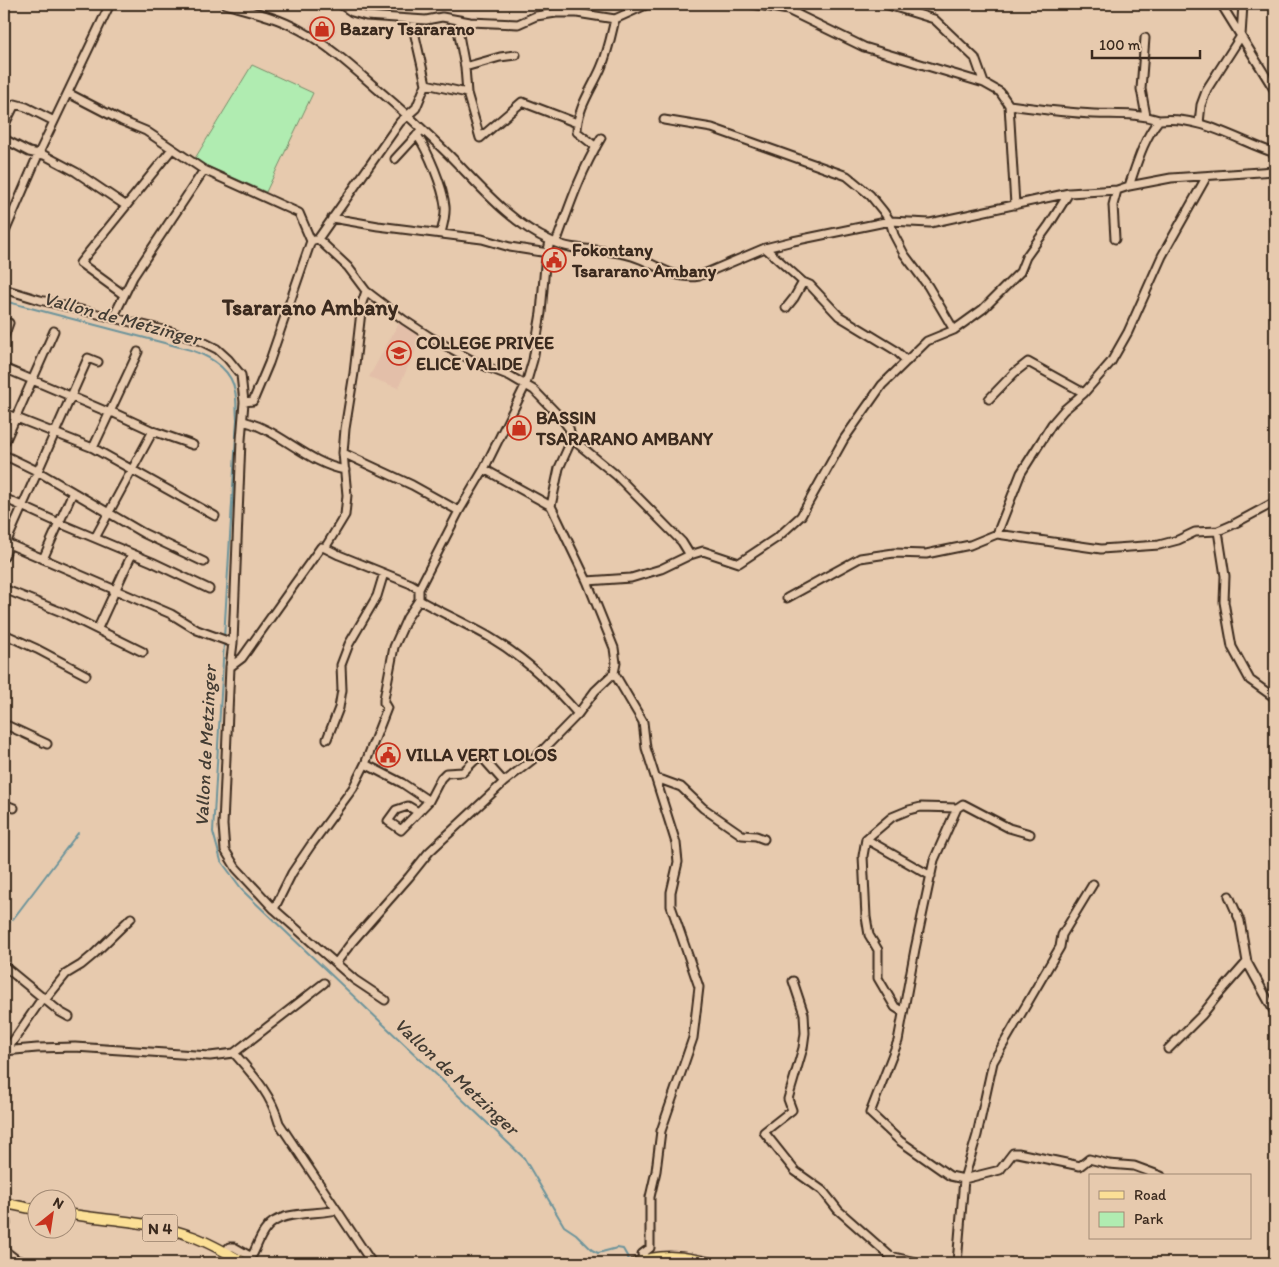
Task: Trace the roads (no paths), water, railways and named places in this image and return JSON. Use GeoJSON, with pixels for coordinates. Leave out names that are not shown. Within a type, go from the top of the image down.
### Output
{"type":"FeatureCollection","features":[{"type":"Feature","properties":{"kind":"main road"},"geometry":{"type":"LineString","coordinates":[[4,1203],[28,1208]]}},
{"type":"Feature","properties":{"kind":"main road","name":"N 4"},"geometry":{"type":"LineString","coordinates":[[78,1216],[175,1231],[194,1237],[245,1263]]}},
{"type":"Feature","properties":{"kind":"main road"},"geometry":{"type":"LineString","coordinates":[[640,1261],[659,1256],[674,1256],[712,1263]]}},
{"type":"Feature","properties":{"kind":"street"},"geometry":{"type":"LineString","coordinates":[[4,233],[54,120],[110,4]]}},
{"type":"Feature","properties":{"kind":"street"},"geometry":{"type":"LineString","coordinates":[[225,4],[285,22],[329,48],[409,116],[420,132],[504,209],[528,228],[553,242],[572,248],[634,256],[675,276],[691,278],[703,275],[765,248],[890,221],[930,223],[1069,193],[1117,190],[1171,178],[1275,170]]}},
{"type":"Feature","properties":{"kind":"street"},"geometry":{"type":"LineString","coordinates":[[340,4],[352,12],[366,16],[414,20],[442,17],[491,24],[518,24],[536,16],[570,13],[615,19],[648,4]]}},
{"type":"Feature","properties":{"kind":"street"},"geometry":{"type":"LineString","coordinates":[[752,4],[788,10],[864,47],[984,83],[1000,92],[1010,105],[1015,205]]}},
{"type":"Feature","properties":{"kind":"street"},"geometry":{"type":"LineString","coordinates":[[788,10],[806,4]]}},
{"type":"Feature","properties":{"kind":"street"},"geometry":{"type":"LineString","coordinates":[[885,4],[934,19],[975,58],[984,83]]}},
{"type":"Feature","properties":{"kind":"street"},"geometry":{"type":"LineString","coordinates":[[1221,4],[1275,91]]}},
{"type":"Feature","properties":{"kind":"street"},"geometry":{"type":"LineString","coordinates":[[1199,124],[1201,104],[1207,89],[1241,36],[1243,4]]}},
{"type":"Feature","properties":{"kind":"street"},"geometry":{"type":"LineString","coordinates":[[596,147],[577,132],[577,123],[584,101],[608,52],[615,19]]}},
{"type":"Feature","properties":{"kind":"street"},"geometry":{"type":"LineString","coordinates":[[244,402],[253,402],[314,240],[332,218],[400,122],[416,108],[426,84],[413,27],[414,20]]}},
{"type":"Feature","properties":{"kind":"street"},"geometry":{"type":"LineString","coordinates":[[460,20],[459,35],[465,67],[467,93],[480,138],[522,102],[577,123]]}},
{"type":"Feature","properties":{"kind":"street"},"geometry":{"type":"LineString","coordinates":[[1145,38],[1141,89],[1146,116]]}},
{"type":"Feature","properties":{"kind":"street"},"geometry":{"type":"LineString","coordinates":[[465,67],[500,57],[516,55]]}},
{"type":"Feature","properties":{"kind":"street"},"geometry":{"type":"LineString","coordinates":[[426,84],[467,93]]}},
{"type":"Feature","properties":{"kind":"street"},"geometry":{"type":"LineString","coordinates":[[68,93],[122,121],[146,131],[204,170],[299,213],[314,240],[348,267],[366,291],[404,320],[477,363],[510,376],[534,390],[569,428],[572,439],[616,475],[682,542],[690,555]]}},
{"type":"Feature","properties":{"kind":"street"},"geometry":{"type":"LineString","coordinates":[[4,126],[14,104],[26,107],[54,120]]}},
{"type":"Feature","properties":{"kind":"street"},"geometry":{"type":"LineString","coordinates":[[1010,105],[1045,110],[1146,116],[1159,120],[1174,118],[1199,124],[1275,153]]}},
{"type":"Feature","properties":{"kind":"street"},"geometry":{"type":"LineString","coordinates":[[664,120],[712,128],[847,176],[870,195],[890,221],[894,235],[904,254],[928,286],[954,330]]}},
{"type":"Feature","properties":{"kind":"street"},"geometry":{"type":"LineString","coordinates":[[1129,186],[1146,139],[1159,120]]}},
{"type":"Feature","properties":{"kind":"street"},"geometry":{"type":"LineString","coordinates":[[395,159],[420,132]]}},
{"type":"Feature","properties":{"kind":"street"},"geometry":{"type":"LineString","coordinates":[[420,132],[443,194],[445,207],[441,233]]}},
{"type":"Feature","properties":{"kind":"street"},"geometry":{"type":"LineString","coordinates":[[274,909],[292,873],[353,788],[365,764],[387,708],[384,699],[394,647],[407,618],[419,600],[419,588],[459,511],[484,469],[526,384],[533,360],[540,322],[548,253],[601,138]]}},
{"type":"Feature","properties":{"kind":"street"},"geometry":{"type":"LineString","coordinates":[[4,139],[38,155],[44,155],[76,172],[125,206]]}},
{"type":"Feature","properties":{"kind":"street"},"geometry":{"type":"LineString","coordinates":[[124,295],[80,263],[172,149]]}},
{"type":"Feature","properties":{"kind":"street"},"geometry":{"type":"LineString","coordinates":[[113,318],[133,277],[204,170]]}},
{"type":"Feature","properties":{"kind":"street"},"geometry":{"type":"LineString","coordinates":[[997,534],[1021,473],[1040,442],[1064,410],[1084,393],[1111,362],[1124,340],[1162,256],[1207,176]]}},
{"type":"Feature","properties":{"kind":"street"},"geometry":{"type":"LineString","coordinates":[[1115,239],[1113,205],[1117,190]]}},
{"type":"Feature","properties":{"kind":"street"},"geometry":{"type":"LineString","coordinates":[[587,580],[630,578],[661,569],[703,551],[738,563],[778,537],[801,516],[844,439],[882,385],[926,341],[954,330],[983,309],[1020,272],[1026,257],[1050,225],[1069,193]]}},
{"type":"Feature","properties":{"kind":"street"},"geometry":{"type":"LineString","coordinates":[[332,218],[350,222],[482,238],[510,248],[548,253]]}},
{"type":"Feature","properties":{"kind":"street"},"geometry":{"type":"LineString","coordinates":[[765,248],[803,282],[810,285],[839,316],[895,350],[907,360]]}},
{"type":"Feature","properties":{"kind":"street"},"geometry":{"type":"LineString","coordinates":[[786,308],[803,282]]}},
{"type":"Feature","properties":{"kind":"street"},"geometry":{"type":"LineString","coordinates":[[4,289],[201,341],[228,359],[241,375],[244,402],[233,643],[230,667],[222,825],[225,850],[236,868],[274,909],[355,980],[385,1000]]}},
{"type":"Feature","properties":{"kind":"street"},"geometry":{"type":"LineString","coordinates":[[230,667],[242,658],[321,548],[325,548],[345,515],[347,495],[343,452],[345,429],[362,304],[366,291]]}},
{"type":"Feature","properties":{"kind":"street"},"geometry":{"type":"LineString","coordinates":[[4,337],[9,322]]}},
{"type":"Feature","properties":{"kind":"street"},"geometry":{"type":"LineString","coordinates":[[4,444],[54,331]]}},
{"type":"Feature","properties":{"kind":"street"},"geometry":{"type":"LineString","coordinates":[[93,448],[138,352]]}},
{"type":"Feature","properties":{"kind":"street"},"geometry":{"type":"LineString","coordinates":[[4,557],[6,543],[22,505],[56,433],[70,396],[88,358],[98,362]]}},
{"type":"Feature","properties":{"kind":"street"},"geometry":{"type":"LineString","coordinates":[[989,399],[1014,373],[1028,362],[1084,393]]}},
{"type":"Feature","properties":{"kind":"street"},"geometry":{"type":"LineString","coordinates":[[4,368],[153,431],[194,444]]}},
{"type":"Feature","properties":{"kind":"street"},"geometry":{"type":"LineString","coordinates":[[4,413],[93,448],[215,516]]}},
{"type":"Feature","properties":{"kind":"street"},"geometry":{"type":"LineString","coordinates":[[243,421],[251,423],[312,458],[334,468],[345,470]]}},
{"type":"Feature","properties":{"kind":"street"},"geometry":{"type":"LineString","coordinates":[[95,538],[110,514],[153,431]]}},
{"type":"Feature","properties":{"kind":"street"},"geometry":{"type":"LineString","coordinates":[[551,506],[559,468],[572,439]]}},
{"type":"Feature","properties":{"kind":"street"},"geometry":{"type":"LineString","coordinates":[[343,452],[412,485],[459,511]]}},
{"type":"Feature","properties":{"kind":"street"},"geometry":{"type":"LineString","coordinates":[[4,455],[38,470],[142,533],[204,562]]}},
{"type":"Feature","properties":{"kind":"street"},"geometry":{"type":"LineString","coordinates":[[336,963],[429,852],[504,782],[536,757],[578,714],[595,691],[614,673],[616,663],[614,648],[587,580],[551,506],[484,469]]}},
{"type":"Feature","properties":{"kind":"street"},"geometry":{"type":"LineString","coordinates":[[43,559],[73,492]]}},
{"type":"Feature","properties":{"kind":"street"},"geometry":{"type":"LineString","coordinates":[[4,498],[152,562],[209,589]]}},
{"type":"Feature","properties":{"kind":"street"},"geometry":{"type":"LineString","coordinates":[[787,598],[860,558],[894,553],[926,554],[970,545],[997,534],[1100,550],[1159,545],[1178,540],[1195,532],[1218,531],[1232,526],[1275,502]]}},
{"type":"Feature","properties":{"kind":"street"},"geometry":{"type":"LineString","coordinates":[[1218,531],[1225,576],[1224,602],[1232,647],[1250,680],[1275,698]]}},
{"type":"Feature","properties":{"kind":"street"},"geometry":{"type":"LineString","coordinates":[[6,543],[171,614],[197,630],[233,643]]}},
{"type":"Feature","properties":{"kind":"street"},"geometry":{"type":"LineString","coordinates":[[325,548],[339,556],[419,588]]}},
{"type":"Feature","properties":{"kind":"street"},"geometry":{"type":"LineString","coordinates":[[98,628],[132,554]]}},
{"type":"Feature","properties":{"kind":"street"},"geometry":{"type":"LineString","coordinates":[[327,739],[339,708],[342,690],[341,665],[348,644],[377,596],[384,573]]}},
{"type":"Feature","properties":{"kind":"street"},"geometry":{"type":"LineString","coordinates":[[4,589],[98,628],[143,652]]}},
{"type":"Feature","properties":{"kind":"street"},"geometry":{"type":"LineString","coordinates":[[419,600],[490,637],[510,650],[561,694],[578,714]]}},
{"type":"Feature","properties":{"kind":"street"},"geometry":{"type":"LineString","coordinates":[[4,634],[86,675]]}},
{"type":"Feature","properties":{"kind":"street"},"geometry":{"type":"LineString","coordinates":[[614,673],[642,722],[646,748],[676,843],[678,862],[671,892],[671,906],[699,986],[693,1038],[661,1131],[656,1172],[650,1197],[650,1248],[642,1254],[640,1261]]}},
{"type":"Feature","properties":{"kind":"street"},"geometry":{"type":"LineString","coordinates":[[4,724],[47,744]]}},
{"type":"Feature","properties":{"kind":"street"},"geometry":{"type":"LineString","coordinates":[[418,812],[429,801],[441,778],[446,773],[463,772],[480,756],[504,782]]}},
{"type":"Feature","properties":{"kind":"street"},"geometry":{"type":"LineString","coordinates":[[365,764],[402,783],[429,801]]}},
{"type":"Feature","properties":{"kind":"street"},"geometry":{"type":"LineString","coordinates":[[656,779],[681,787],[703,808],[742,835],[756,836],[764,839]]}},
{"type":"Feature","properties":{"kind":"street"},"geometry":{"type":"LineString","coordinates":[[4,804],[14,808]]}},
{"type":"Feature","properties":{"kind":"street"},"geometry":{"type":"LineString","coordinates":[[903,1012],[895,1006],[878,978],[878,950],[869,935],[866,917],[863,856],[866,839],[892,817],[908,810],[921,807],[957,808],[964,804],[1009,828],[1030,834]]}},
{"type":"Feature","properties":{"kind":"street"},"geometry":{"type":"LineString","coordinates":[[957,808],[934,860],[898,1041],[870,1113],[900,1141],[950,1176],[964,1179],[1000,1170],[1013,1153],[1080,1166],[1089,1159],[1109,1164],[1134,1166],[1156,1174]]}},
{"type":"Feature","properties":{"kind":"street"},"geometry":{"type":"LineString","coordinates":[[866,839],[931,876]]}},
{"type":"Feature","properties":{"kind":"street"},"geometry":{"type":"LineString","coordinates":[[957,1263],[964,1179],[977,1135],[993,1062],[1060,947],[1062,935],[1093,884]]}},
{"type":"Feature","properties":{"kind":"street"},"geometry":{"type":"LineString","coordinates":[[1229,896],[1240,921],[1247,962],[1275,1013]]}},
{"type":"Feature","properties":{"kind":"street"},"geometry":{"type":"LineString","coordinates":[[6,1050],[44,998],[66,974],[93,955],[131,918]]}},
{"type":"Feature","properties":{"kind":"street"},"geometry":{"type":"LineString","coordinates":[[1168,1049],[1202,1015],[1247,962]]}},
{"type":"Feature","properties":{"kind":"street"},"geometry":{"type":"LineString","coordinates":[[4,966],[60,1012],[69,1017]]}},
{"type":"Feature","properties":{"kind":"street"},"geometry":{"type":"LineString","coordinates":[[793,981],[804,1014],[805,1033],[803,1048],[788,1099],[792,1110],[764,1132],[795,1171],[822,1191],[838,1210],[890,1256],[920,1263]]}},
{"type":"Feature","properties":{"kind":"street"},"geometry":{"type":"LineString","coordinates":[[6,1050],[75,1048],[218,1056],[234,1053],[324,983]]}},
{"type":"Feature","properties":{"kind":"street"},"geometry":{"type":"LineString","coordinates":[[234,1053],[259,1083],[274,1105],[279,1123],[372,1263]]}},
{"type":"Feature","properties":{"kind":"street"},"geometry":{"type":"LineString","coordinates":[[4,1203],[6,1224],[4,1228]]}},
{"type":"Feature","properties":{"kind":"street"},"geometry":{"type":"LineString","coordinates":[[226,1252],[230,1247],[234,1247],[250,1256],[253,1254],[269,1225],[299,1213],[314,1214],[336,1210]]}},
{"type":"Feature","properties":{"kind":"street"},"geometry":{"type":"LineString","coordinates":[[4,1250],[18,1260],[30,1263]]}},
{"type":"Feature","properties":{"kind":"waterway","name":"Vallon de Metzinger"},"geometry":{"type":"LineString","coordinates":[[4,301],[191,350],[213,360],[229,376],[235,391],[237,419],[224,638]]}},
{"type":"Feature","properties":{"kind":"waterway","name":"Vallon de Metzinger"},"geometry":{"type":"LineString","coordinates":[[224,643],[213,832],[221,861],[244,892],[524,1158],[564,1226],[598,1253],[617,1248],[623,1249],[631,1263]]}},
{"type":"Feature","properties":{"kind":"waterway"},"geometry":{"type":"LineString","coordinates":[[13,919],[78,833]]}},
{"type":"Feature","properties":{"kind":"waterway"},"geometry":{"type":"LineString","coordinates":[[4,931],[10,922]]}},
{"type":"Feature","properties":{"kind":"place","name":"Bazary Tsararano"},"geometry":{"type":"Point","coordinates":[322,29]}},
{"type":"Feature","properties":{"kind":"place","name":"Fokontany Tsararano Ambany"},"geometry":{"type":"Point","coordinates":[554,260]}},
{"type":"Feature","properties":{"kind":"place","name":"COLLEGE PRIVEE ELICE VALIDE"},"geometry":{"type":"Point","coordinates":[399,353]}},
{"type":"Feature","properties":{"kind":"place","name":"BASSIN TSARARANO AMBANY"},"geometry":{"type":"Point","coordinates":[519,428]}},
{"type":"Feature","properties":{"kind":"place","name":"VILLA VERT LOLOS"},"geometry":{"type":"Point","coordinates":[388,755]}},
{"type":"Feature","properties":{"kind":"district","name":"Tsararano Ambany"},"geometry":{"type":"Point","coordinates":[310,307]}}]}
